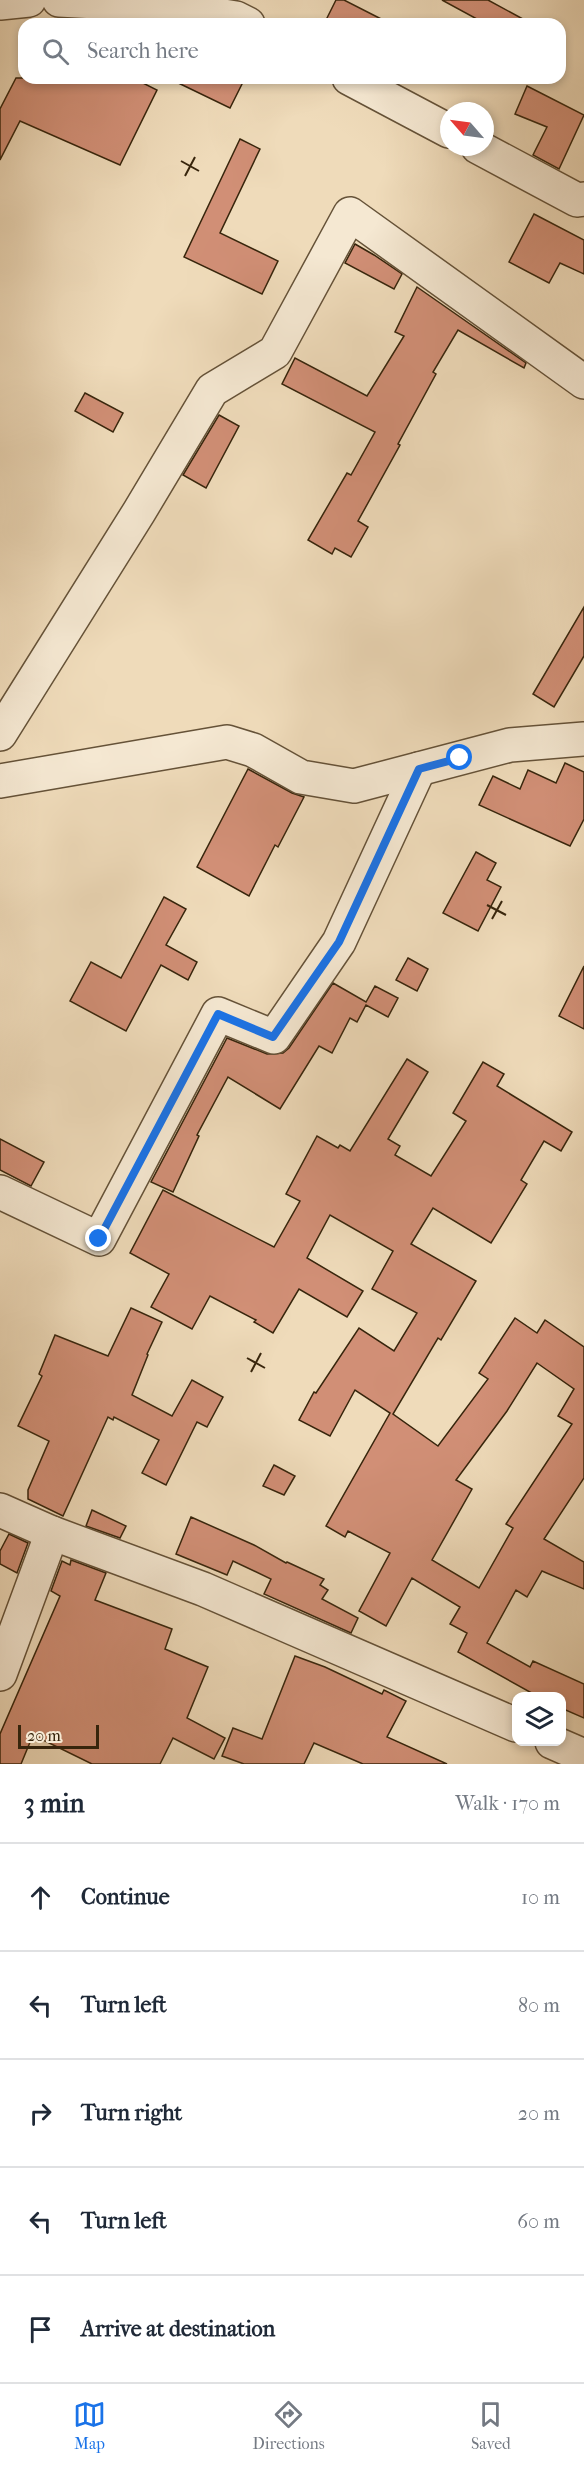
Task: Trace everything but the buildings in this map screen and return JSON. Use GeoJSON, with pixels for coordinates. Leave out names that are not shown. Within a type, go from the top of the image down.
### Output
{"type":"FeatureCollection","features":[{"type":"Feature","properties":{"kind":"street"},"geometry":{"type":"LineString","coordinates":[[0,3],[29,0]]}},
{"type":"Feature","properties":{"kind":"street"},"geometry":{"type":"LineString","coordinates":[[59,0],[155,3],[237,18]]}},
{"type":"Feature","properties":{"kind":"street"},"geometry":{"type":"LineString","coordinates":[[360,84],[440,127]]}},
{"type":"Feature","properties":{"kind":"street"},"geometry":{"type":"LineString","coordinates":[[494,156],[577,200],[584,199]]}},
{"type":"Feature","properties":{"kind":"street"},"geometry":{"type":"LineString","coordinates":[[0,734],[139,512],[212,390],[275,352],[350,214],[584,382]]}},
{"type":"Feature","properties":{"kind":"street"},"geometry":{"type":"LineString","coordinates":[[0,781],[227,742],[253,750],[301,777],[354,786],[510,745],[584,738]]}},
{"type":"Feature","properties":{"kind":"street"},"geometry":{"type":"LineString","coordinates":[[0,1192],[99,1239],[218,1014],[273,1037],[339,942],[419,769]]}},
{"type":"Feature","properties":{"kind":"street"},"geometry":{"type":"LineString","coordinates":[[0,1510],[52,1533],[203,1590],[512,1723]]}},
{"type":"Feature","properties":{"kind":"street"},"geometry":{"type":"LineString","coordinates":[[0,1674],[52,1533]]}},
{"type":"Feature","properties":{"kind":"street"},"geometry":{"type":"LineString","coordinates":[[561,1746],[584,1756]]}},
{"type":"Feature","properties":{"kind":"route"},"geometry":{"type":"LineString","coordinates":[[99,1239],[218,1014],[273,1037],[339,942],[419,769],[460,758]]}}]}
